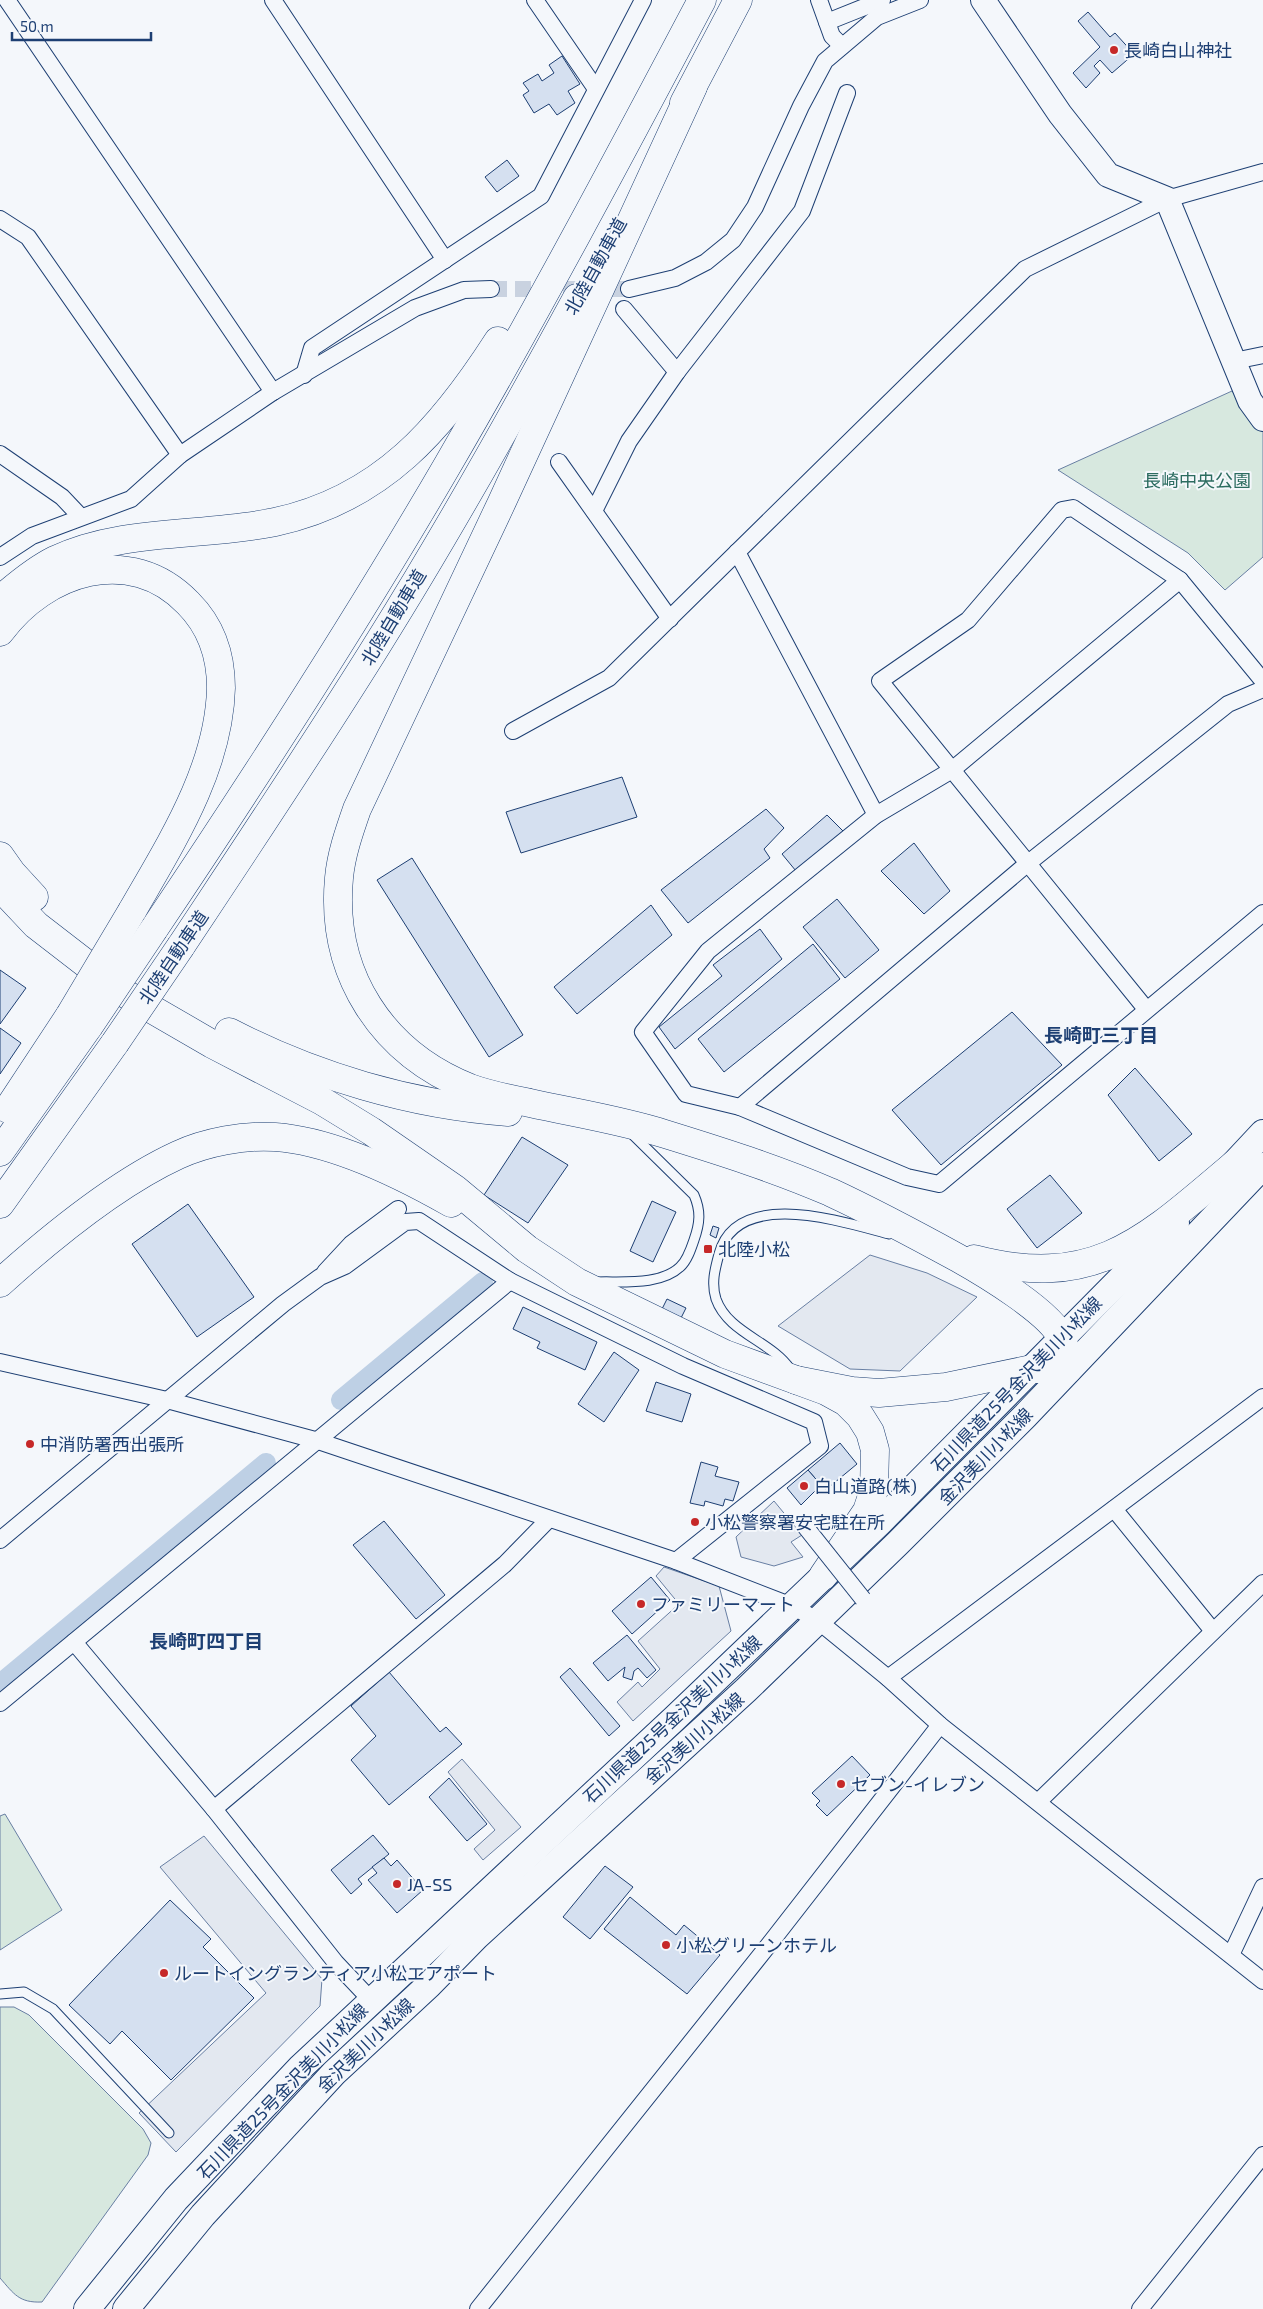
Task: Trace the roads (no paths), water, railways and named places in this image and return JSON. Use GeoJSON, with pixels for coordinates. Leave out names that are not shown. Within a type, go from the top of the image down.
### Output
{"type":"FeatureCollection","features":[{"type":"Feature","properties":{"kind":"highway"},"geometry":{"type":"LineString","coordinates":[[0,600],[26,578],[56,560],[93,547],[172,534],[275,522],[316,510],[352,494],[386,472],[416,447],[446,416],[471,383],[542,272],[692,0]]}},
{"type":"Feature","properties":{"kind":"highway","name":"北陸自動車道"},"geometry":{"type":"LineString","coordinates":[[0,1152],[79,1021],[154,929],[270,755],[353,622],[447,466],[545,294],[702,0]]}},
{"type":"Feature","properties":{"kind":"highway","name":"北陸自動車道"},"geometry":{"type":"LineString","coordinates":[[0,1204],[115,1043],[181,946],[284,792],[380,641],[570,311],[693,87],[738,0]]}},
{"type":"Feature","properties":{"kind":"highway"},"geometry":{"type":"LineString","coordinates":[[693,87],[501,504],[371,776],[346,842],[339,877],[338,908],[340,937],[349,971],[363,1000],[383,1027],[410,1053],[440,1073],[471,1088],[664,1133],[830,1192],[937,1246],[1008,1288],[1046,1319],[1062,1337],[1068,1369],[1032,1369],[946,1387],[894,1392],[852,1391],[796,1380]]}},
{"type":"Feature","properties":{"kind":"highway"},"geometry":{"type":"LineString","coordinates":[[0,632],[10,619],[32,598],[56,583],[81,574],[105,570],[129,571],[155,578],[177,591],[196,611],[211,633],[219,661],[220,689],[217,720],[208,756],[193,798],[132,911],[79,1021],[0,1121]]}},
{"type":"Feature","properties":{"kind":"highway"},"geometry":{"type":"LineString","coordinates":[[0,856],[12,873],[37,900],[95,950],[170,1000],[268,1052],[372,1088],[420,1099],[491,1110],[586,1116]]}},
{"type":"Feature","properties":{"kind":"highway"},"geometry":{"type":"LineString","coordinates":[[0,886],[36,925],[124,993],[188,1031],[322,1101],[371,1130],[455,1189],[528,1249]]}},
{"type":"Feature","properties":{"kind":"highway"},"geometry":{"type":"LineString","coordinates":[[0,1283],[60,1233],[149,1170],[179,1154],[208,1145],[241,1139],[273,1137],[302,1141],[343,1153],[411,1182],[441,1198],[528,1249],[577,1282],[725,1354],[826,1391],[846,1402],[860,1416],[870,1432],[875,1450],[874,1490],[867,1512],[823,1576]]}},
{"type":"Feature","properties":{"kind":"highway"},"geometry":{"type":"LineString","coordinates":[[937,1246],[976,1260],[1018,1268],[1068,1268],[1089,1263],[1138,1241],[1170,1219],[1235,1164]]}},
{"type":"Feature","properties":{"kind":"main road","name":"石川県道25号金沢美川小松線"},"geometry":{"type":"LineString","coordinates":[[87,2309],[176,2199],[302,2067],[371,2000],[668,1725],[823,1576],[941,1461],[1235,1164],[1263,1133]]}},
{"type":"Feature","properties":{"kind":"main road","name":"金沢美川小松線"},"geometry":{"type":"LineString","coordinates":[[126,2309],[203,2215],[334,2072],[476,1937],[746,1690],[961,1481],[1263,1166]]}},
{"type":"Feature","properties":{"kind":"street"},"geometry":{"type":"LineString","coordinates":[[7,0],[273,392]]}},
{"type":"Feature","properties":{"kind":"street"},"geometry":{"type":"LineString","coordinates":[[272,0],[446,260]]}},
{"type":"Feature","properties":{"kind":"street"},"geometry":{"type":"LineString","coordinates":[[535,0],[596,89]]}},
{"type":"Feature","properties":{"kind":"street"},"geometry":{"type":"LineString","coordinates":[[304,375],[312,348],[541,196],[643,0]]}},
{"type":"Feature","properties":{"kind":"street"},"geometry":{"type":"LineString","coordinates":[[819,0],[832,36],[842,46]]}},
{"type":"Feature","properties":{"kind":"street"},"geometry":{"type":"LineString","coordinates":[[827,22],[882,0]]}},
{"type":"Feature","properties":{"kind":"street"},"geometry":{"type":"LineString","coordinates":[[629,289],[675,278],[706,262],[733,240],[755,207],[801,106],[825,61],[877,17],[920,0]]}},
{"type":"Feature","properties":{"kind":"street"},"geometry":{"type":"LineString","coordinates":[[983,0],[1060,114],[1108,176],[1167,199],[1250,401],[1263,419]]}},
{"type":"Feature","properties":{"kind":"street"},"geometry":{"type":"LineString","coordinates":[[594,511],[630,441],[677,372],[802,211],[847,93]]}},
{"type":"Feature","properties":{"kind":"street"},"geometry":{"type":"LineString","coordinates":[[513,731],[609,678],[1025,268],[1167,199],[1263,172]]}},
{"type":"Feature","properties":{"kind":"street"},"geometry":{"type":"LineString","coordinates":[[0,219],[28,237],[180,455]]}},
{"type":"Feature","properties":{"kind":"street"},"geometry":{"type":"LineString","coordinates":[[0,557],[32,536],[80,516],[131,499],[180,455],[273,392],[415,308],[464,290],[491,289]]}},
{"type":"Feature","properties":{"kind":"street"},"geometry":{"type":"LineString","coordinates":[[624,309],[677,372]]}},
{"type":"Feature","properties":{"kind":"street"},"geometry":{"type":"LineString","coordinates":[[1234,361],[1263,355]]}},
{"type":"Feature","properties":{"kind":"street"},"geometry":{"type":"LineString","coordinates":[[0,454],[62,497],[80,516]]}},
{"type":"Feature","properties":{"kind":"street"},"geometry":{"type":"LineString","coordinates":[[560,462],[670,619]]}},
{"type":"Feature","properties":{"kind":"street"},"geometry":{"type":"LineString","coordinates":[[1146,1009],[880,681],[968,620],[1062,510],[1073,508],[1180,580],[1263,681]]}},
{"type":"Feature","properties":{"kind":"street"},"geometry":{"type":"LineString","coordinates":[[737,552],[876,816]]}},
{"type":"Feature","properties":{"kind":"street"},"geometry":{"type":"LineString","coordinates":[[1180,580],[952,770],[876,816],[708,951],[643,1032],[686,1094],[740,1107],[906,1177],[939,1184],[1263,913]]}},
{"type":"Feature","properties":{"kind":"street"},"geometry":{"type":"LineString","coordinates":[[740,1107],[1027,864],[1228,704],[1263,689]]}},
{"type":"Feature","properties":{"kind":"street"},"geometry":{"type":"LineString","coordinates":[[320,1278],[351,1244],[398,1208]]}},
{"type":"Feature","properties":{"kind":"street"},"geometry":{"type":"LineString","coordinates":[[0,1540],[283,1304],[320,1278],[345,1266],[405,1222],[420,1221],[510,1281],[691,1370],[814,1422],[820,1446],[676,1561]]}},
{"type":"Feature","properties":{"kind":"street"},"geometry":{"type":"LineString","coordinates":[[0,1703],[315,1440],[510,1281]]}},
{"type":"Feature","properties":{"kind":"street"},"geometry":{"type":"LineString","coordinates":[[0,1362],[167,1400],[315,1440],[676,1561],[792,1606],[817,1620],[888,1678],[940,1725],[1263,1981]]}},
{"type":"Feature","properties":{"kind":"street"},"geometry":{"type":"LineString","coordinates":[[888,1678],[1263,1398]]}},
{"type":"Feature","properties":{"kind":"street"},"geometry":{"type":"LineString","coordinates":[[1114,1509],[1213,1631]]}},
{"type":"Feature","properties":{"kind":"street"},"geometry":{"type":"LineString","coordinates":[[214,1809],[505,1564],[549,1519]]}},
{"type":"Feature","properties":{"kind":"street"},"geometry":{"type":"LineString","coordinates":[[804,1525],[863,1598]]}},
{"type":"Feature","properties":{"kind":"street"},"geometry":{"type":"LineString","coordinates":[[1038,1802],[1263,1582]]}},
{"type":"Feature","properties":{"kind":"street"},"geometry":{"type":"LineString","coordinates":[[74,1642],[214,1809],[336,1963],[371,2000]]}},
{"type":"Feature","properties":{"kind":"street"},"geometry":{"type":"LineString","coordinates":[[478,2309],[765,1950],[940,1725]]}},
{"type":"Feature","properties":{"kind":"street"},"geometry":{"type":"LineString","coordinates":[[1231,1955],[1263,1887]]}},
{"type":"Feature","properties":{"kind":"street"},"geometry":{"type":"LineString","coordinates":[[1140,2309],[1263,2155]]}},
{"type":"Feature","properties":{"kind":"lane"},"geometry":{"type":"LineString","coordinates":[[577,1282],[651,1280],[672,1273],[685,1261],[699,1227],[700,1208],[694,1195],[621,1123]]}},
{"type":"Feature","properties":{"kind":"lane"},"geometry":{"type":"LineString","coordinates":[[796,1380],[788,1366],[778,1356],[731,1322],[716,1300],[713,1280],[715,1270],[721,1246],[733,1228],[753,1217],[768,1214],[802,1216],[842,1222],[937,1246]]}},
{"type":"Feature","properties":{"kind":"lane"},"geometry":{"type":"LineString","coordinates":[[0,1994],[24,1992],[54,2009],[168,2133]]}},
{"type":"Feature","properties":{"kind":"waterway"},"geometry":{"type":"LineString","coordinates":[[341,1400],[483,1282]]}},
{"type":"Feature","properties":{"kind":"waterway"},"geometry":{"type":"LineString","coordinates":[[0,1684],[266,1463]]}},
{"type":"Feature","properties":{"kind":"tunnel"},"geometry":{"type":"LineString","coordinates":[[491,289],[629,289]]}},
{"type":"Feature","properties":{"kind":"place","name":"長崎白山神社"},"geometry":{"type":"Point","coordinates":[1114,50]}},
{"type":"Feature","properties":{"kind":"place","name":"北陸小松"},"geometry":{"type":"Point","coordinates":[708,1249]}},
{"type":"Feature","properties":{"kind":"place","name":"中消防署西出張所"},"geometry":{"type":"Point","coordinates":[30,1444]}},
{"type":"Feature","properties":{"kind":"place","name":"白山道路(株)"},"geometry":{"type":"Point","coordinates":[804,1486]}},
{"type":"Feature","properties":{"kind":"place","name":"小松警察署安宅駐在所"},"geometry":{"type":"Point","coordinates":[695,1522]}},
{"type":"Feature","properties":{"kind":"place","name":"ファミリーマート"},"geometry":{"type":"Point","coordinates":[641,1604]}},
{"type":"Feature","properties":{"kind":"place","name":"セブン-イレブン"},"geometry":{"type":"Point","coordinates":[841,1784]}},
{"type":"Feature","properties":{"kind":"place","name":"JA-SS"},"geometry":{"type":"Point","coordinates":[397,1884]}},
{"type":"Feature","properties":{"kind":"place","name":"小松グリーンホテル"},"geometry":{"type":"Point","coordinates":[666,1945]}},
{"type":"Feature","properties":{"kind":"place","name":"ルートイングランティア小松エアポート"},"geometry":{"type":"Point","coordinates":[164,1973]}},
{"type":"Feature","properties":{"kind":"district","name":"長崎町三丁目"},"geometry":{"type":"Point","coordinates":[1101,1034]}},
{"type":"Feature","properties":{"kind":"district","name":"長崎町四丁目"},"geometry":{"type":"Point","coordinates":[206,1640]}},
{"type":"Feature","properties":{"kind":"park label","name":"長崎中央公園"},"geometry":{"type":"Point","coordinates":[1197,480]}}]}
